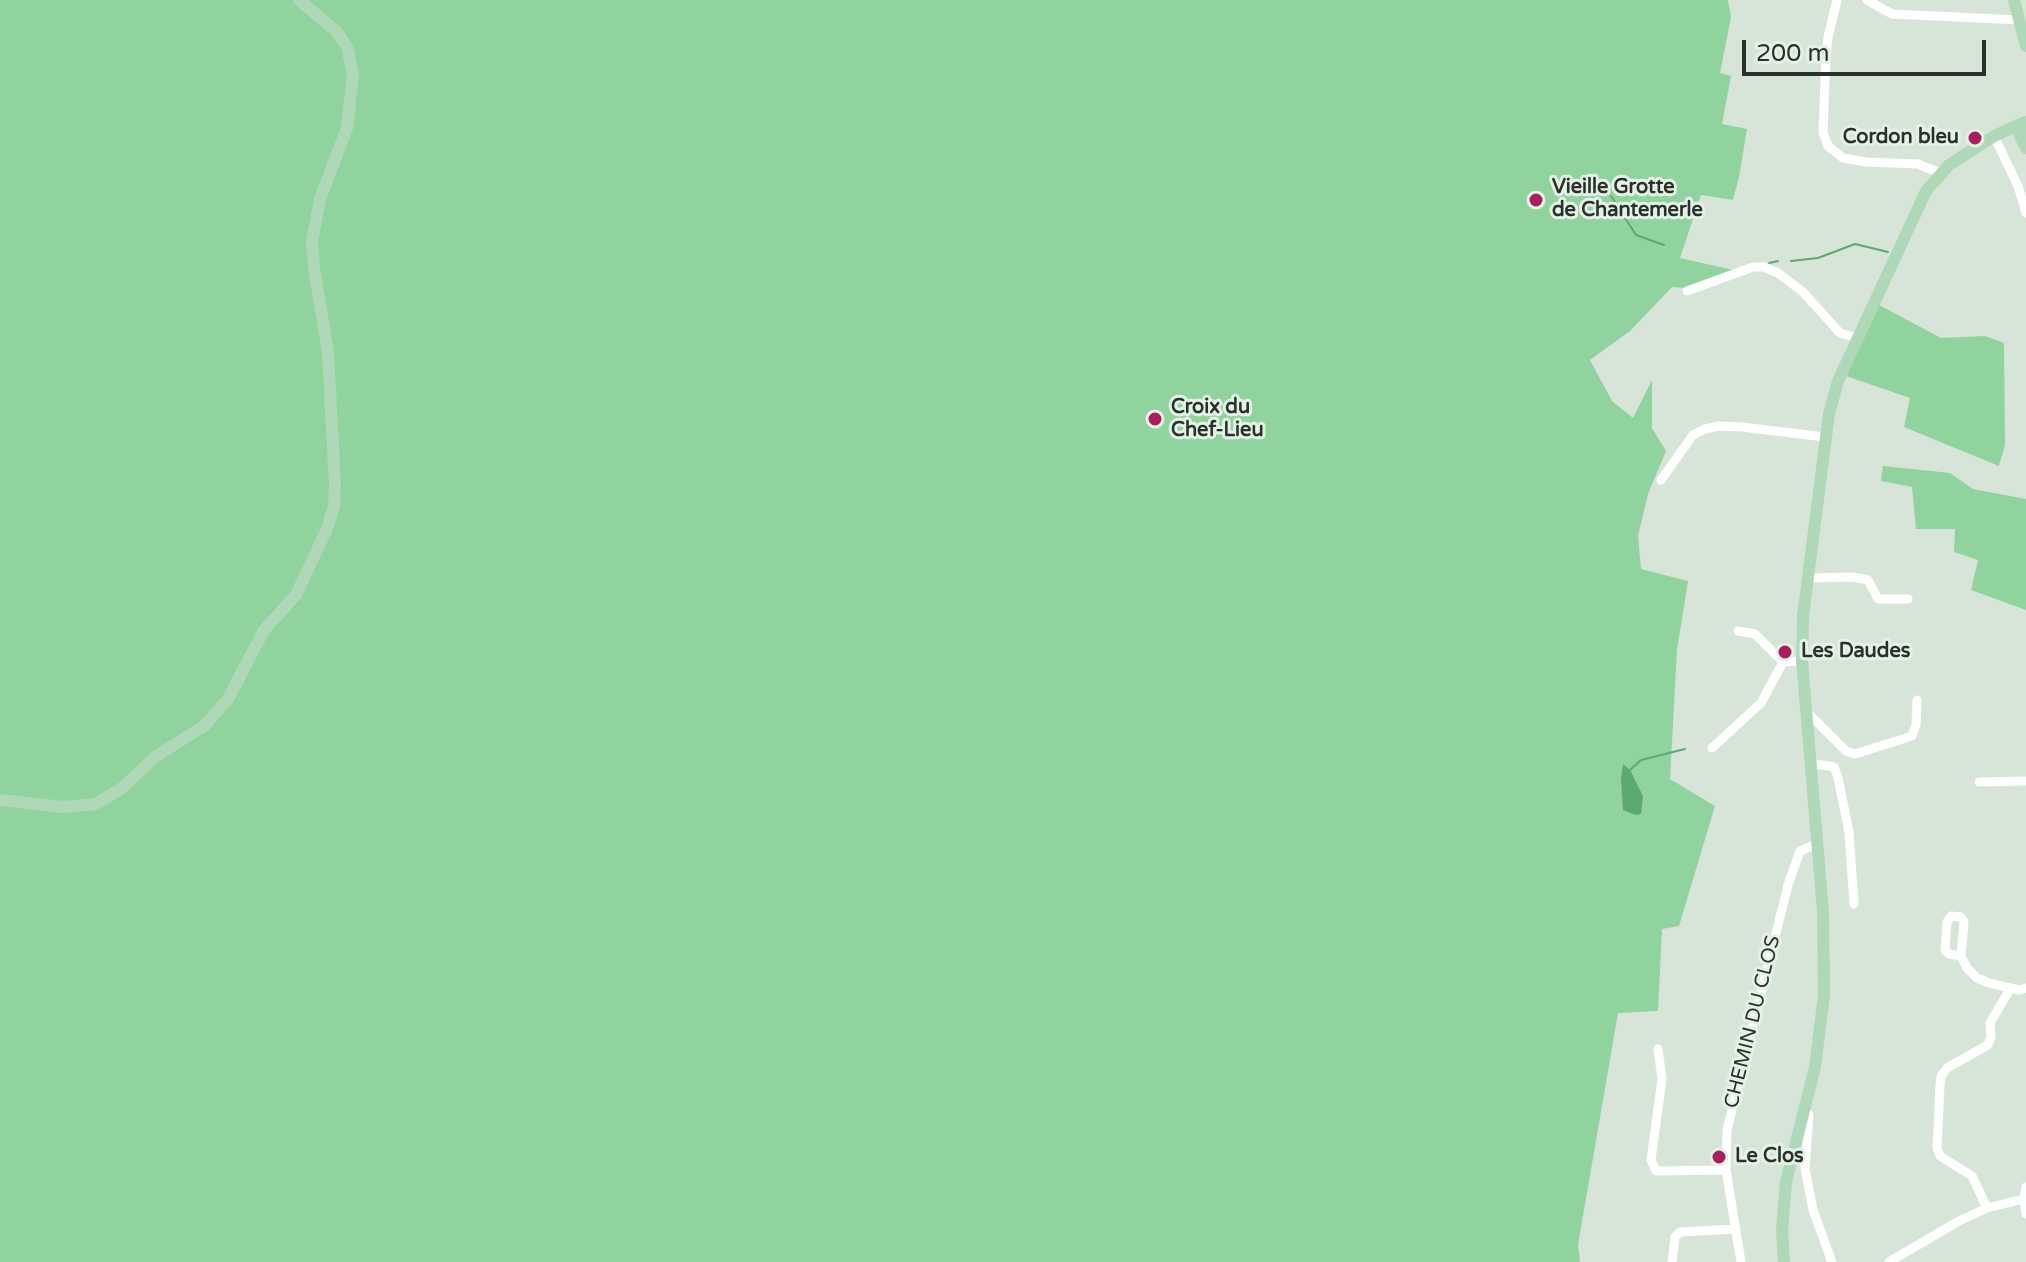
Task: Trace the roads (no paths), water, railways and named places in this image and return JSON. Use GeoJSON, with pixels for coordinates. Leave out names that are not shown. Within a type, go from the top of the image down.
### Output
{"type":"FeatureCollection","features":[{"type":"Feature","properties":{"kind":"main road"},"geometry":{"type":"LineString","coordinates":[[0,800],[63,807],[95,804],[121,789],[155,757],[204,726],[228,699],[264,630],[296,595],[327,529],[334,506],[335,486],[328,352],[312,242],[320,199],[347,128],[353,74],[347,47],[328,23],[299,0]]}},
{"type":"Feature","properties":{"kind":"main road"},"geometry":{"type":"LineString","coordinates":[[2014,0],[2026,46]]}},
{"type":"Feature","properties":{"kind":"main road"},"geometry":{"type":"LineString","coordinates":[[1784,1262],[1782,1230],[1786,1182],[1815,1067],[1824,995],[1825,950],[1802,661],[1808,578],[1833,396],[1918,206],[1940,173],[1994,136],[2026,122]]}},
{"type":"Feature","properties":{"kind":"main road"},"geometry":{"type":"LineString","coordinates":[[2024,146],[2020,132],[2026,122]]}},
{"type":"Feature","properties":{"kind":"main road"},"geometry":{"type":"LineString","coordinates":[[1994,136],[2005,136],[2024,146]]}},
{"type":"Feature","properties":{"kind":"street"},"geometry":{"type":"LineString","coordinates":[[1837,0],[1826,57],[1823,132],[1828,146],[1843,158],[1918,164],[1940,173]]}},
{"type":"Feature","properties":{"kind":"street"},"geometry":{"type":"LineString","coordinates":[[1867,0],[1892,14],[2020,20]]}},
{"type":"Feature","properties":{"kind":"street"},"geometry":{"type":"LineString","coordinates":[[1994,136],[2018,186],[2026,213]]}},
{"type":"Feature","properties":{"kind":"street"},"geometry":{"type":"LineString","coordinates":[[1687,291],[1753,267],[1764,267],[1778,273],[1803,292],[1831,327],[1857,338]]}},
{"type":"Feature","properties":{"kind":"street"},"geometry":{"type":"LineString","coordinates":[[1661,480],[1693,435],[1705,429],[1742,427],[1825,437]]}},
{"type":"Feature","properties":{"kind":"street"},"geometry":{"type":"LineString","coordinates":[[1808,578],[1853,577],[1868,580],[1878,599],[1908,599]]}},
{"type":"Feature","properties":{"kind":"street"},"geometry":{"type":"LineString","coordinates":[[1738,631],[1755,634],[1783,662],[1802,661]]}},
{"type":"Feature","properties":{"kind":"street"},"geometry":{"type":"LineString","coordinates":[[1712,748],[1761,703],[1783,662]]}},
{"type":"Feature","properties":{"kind":"street"},"geometry":{"type":"LineString","coordinates":[[1805,710],[1846,751],[1855,754],[1912,736],[1916,725],[1917,700]]}},
{"type":"Feature","properties":{"kind":"street"},"geometry":{"type":"LineString","coordinates":[[1809,763],[1834,767],[1838,778],[1849,832],[1854,904]]}},
{"type":"Feature","properties":{"kind":"street"},"geometry":{"type":"LineString","coordinates":[[1979,782],[2026,781]]}},
{"type":"Feature","properties":{"kind":"street","name":"CHEMIN DU CLOS"},"geometry":{"type":"LineString","coordinates":[[1741,1262],[1726,1170],[1727,1130],[1788,885],[1800,851],[1817,844]]}},
{"type":"Feature","properties":{"kind":"street"},"geometry":{"type":"LineString","coordinates":[[1961,956],[1977,978],[2010,989],[2026,988]]}},
{"type":"Feature","properties":{"kind":"street"},"geometry":{"type":"LineString","coordinates":[[1987,1208],[1972,1176],[1940,1156],[1937,1148],[1940,1085],[1941,1076],[1947,1068],[1988,1045],[1990,1023],[2010,989]]}},
{"type":"Feature","properties":{"kind":"street"},"geometry":{"type":"LineString","coordinates":[[1658,1049],[1662,1079],[1651,1160],[1656,1171],[1726,1170]]}},
{"type":"Feature","properties":{"kind":"street"},"geometry":{"type":"LineString","coordinates":[[1804,1110],[1809,1115],[1805,1168],[1813,1210],[1832,1262]]}},
{"type":"Feature","properties":{"kind":"street"},"geometry":{"type":"LineString","coordinates":[[2026,1187],[2026,1214]]}},
{"type":"Feature","properties":{"kind":"street"},"geometry":{"type":"LineString","coordinates":[[1889,1262],[1987,1208],[2024,1199]]}},
{"type":"Feature","properties":{"kind":"street"},"geometry":{"type":"LineString","coordinates":[[1672,1262],[1675,1237],[1680,1232],[1736,1229]]}},
{"type":"Feature","properties":{"kind":"waterway"},"geometry":{"type":"LineString","coordinates":[[1611,196],[1636,235],[1664,245]]}},
{"type":"Feature","properties":{"kind":"waterway"},"geometry":{"type":"LineString","coordinates":[[1791,261],[1818,258],[1855,244],[1888,252]]}},
{"type":"Feature","properties":{"kind":"waterway"},"geometry":{"type":"LineString","coordinates":[[1769,263],[1778,261]]}},
{"type":"Feature","properties":{"kind":"waterway"},"geometry":{"type":"LineString","coordinates":[[1630,770],[1641,760],[1685,749]]}},
{"type":"Feature","properties":{"kind":"place","name":"Cordon bleu"},"geometry":{"type":"Point","coordinates":[1975,138]}},
{"type":"Feature","properties":{"kind":"place","name":"Vieille Grotte de Chantemerle"},"geometry":{"type":"Point","coordinates":[1536,200]}},
{"type":"Feature","properties":{"kind":"place","name":"Croix du Chef-Lieu"},"geometry":{"type":"Point","coordinates":[1155,419]}},
{"type":"Feature","properties":{"kind":"place","name":"Les Daudes"},"geometry":{"type":"Point","coordinates":[1785,652]}},
{"type":"Feature","properties":{"kind":"place","name":"Le Clos"},"geometry":{"type":"Point","coordinates":[1719,1157]}}]}
